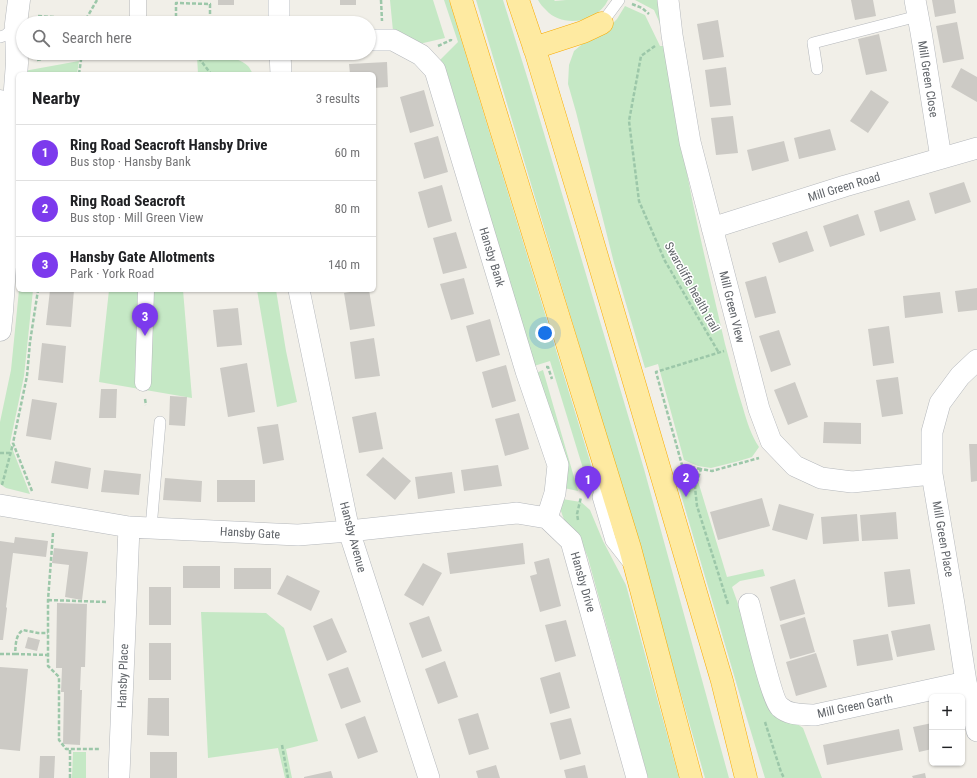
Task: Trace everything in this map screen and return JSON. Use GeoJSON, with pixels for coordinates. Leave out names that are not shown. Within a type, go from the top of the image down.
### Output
{"type":"FeatureCollection","features":[{"type":"Feature","properties":{"kind":"highway"},"geometry":{"type":"LineString","coordinates":[[461,0],[637,574],[692,778]]}},
{"type":"Feature","properties":{"kind":"highway"},"geometry":{"type":"LineString","coordinates":[[518,0],[589,229],[722,681],[746,778]]}},
{"type":"Feature","properties":{"kind":"highway"},"geometry":{"type":"LineString","coordinates":[[534,48],[583,32],[602,23]]}},
{"type":"Feature","properties":{"kind":"street"},"geometry":{"type":"LineString","coordinates":[[138,0],[138,16]]}},
{"type":"Feature","properties":{"kind":"street"},"geometry":{"type":"LineString","coordinates":[[279,0],[279,16]]}},
{"type":"Feature","properties":{"kind":"street","name":"Mill Green View"},"geometry":{"type":"LineString","coordinates":[[668,0],[672,35],[690,142],[758,409],[771,441],[795,466],[821,478],[852,482],[932,474]]}},
{"type":"Feature","properties":{"kind":"street","name":"Mill Green Close"},"geometry":{"type":"LineString","coordinates":[[916,8],[940,158]]}},
{"type":"Feature","properties":{"kind":"street","name":"Hansby Bank"},"geometry":{"type":"LineString","coordinates":[[376,40],[393,40],[421,55],[435,70],[526,371],[558,465],[555,493],[547,518]]}},
{"type":"Feature","properties":{"kind":"street"},"geometry":{"type":"LineString","coordinates":[[16,72],[17,60]]}},
{"type":"Feature","properties":{"kind":"street"},"geometry":{"type":"LineString","coordinates":[[280,60],[281,72]]}},
{"type":"Feature","properties":{"kind":"street"},"geometry":{"type":"LineString","coordinates":[[8,135],[14,102],[16,76]]}},
{"type":"Feature","properties":{"kind":"street"},"geometry":{"type":"LineString","coordinates":[[0,101],[8,135],[10,208],[0,330]]}},
{"type":"Feature","properties":{"kind":"street","name":"Mill Green Road"},"geometry":{"type":"LineString","coordinates":[[712,228],[846,186],[977,148]]}},
{"type":"Feature","properties":{"kind":"street"},"geometry":{"type":"LineString","coordinates":[[143,383],[146,292]]}},
{"type":"Feature","properties":{"kind":"street","name":"Hansby Avenue"},"geometry":{"type":"LineString","coordinates":[[299,292],[349,531],[429,778]]}},
{"type":"Feature","properties":{"kind":"street","name":"Mill Green Place"},"geometry":{"type":"LineString","coordinates":[[977,360],[960,376],[940,404],[932,432],[932,474],[966,682],[977,731]]}},
{"type":"Feature","properties":{"kind":"street","name":"Hansby Gate"},"geometry":{"type":"LineString","coordinates":[[1,496],[47,513],[129,527],[298,535],[349,531]]}},
{"type":"Feature","properties":{"kind":"street"},"geometry":{"type":"LineString","coordinates":[[349,531],[517,513],[547,518]]}},
{"type":"Feature","properties":{"kind":"street","name":"Hansby Drive"},"geometry":{"type":"LineString","coordinates":[[547,518],[571,541],[637,778]]}},
{"type":"Feature","properties":{"kind":"street","name":"Hansby Place"},"geometry":{"type":"LineString","coordinates":[[119,775],[129,527]]}},
{"type":"Feature","properties":{"kind":"street","name":"Mill Green Garth"},"geometry":{"type":"LineString","coordinates":[[751,600],[772,692],[779,707],[792,714],[815,715],[966,682]]}},
{"type":"Feature","properties":{"kind":"lane"},"geometry":{"type":"LineString","coordinates":[[602,23],[619,0]]}},
{"type":"Feature","properties":{"kind":"lane"},"geometry":{"type":"LineString","coordinates":[[817,69],[813,43],[916,8]]}},
{"type":"Feature","properties":{"kind":"lane"},"geometry":{"type":"LineString","coordinates":[[151,528],[160,422]]}},
{"type":"Feature","properties":{"kind":"path"},"geometry":{"type":"LineString","coordinates":[[88,16],[97,0]]}},
{"type":"Feature","properties":{"kind":"path"},"geometry":{"type":"LineString","coordinates":[[626,0],[642,8],[651,17]]}},
{"type":"Feature","properties":{"kind":"path"},"geometry":{"type":"LineString","coordinates":[[176,16],[176,2],[210,4],[210,16]]}},
{"type":"Feature","properties":{"kind":"path"},"geometry":{"type":"LineString","coordinates":[[421,55],[451,40],[449,33]]}},
{"type":"Feature","properties":{"kind":"path","name":"Swarcliffe health trail"},"geometry":{"type":"LineString","coordinates":[[672,35],[641,56],[629,122],[639,201],[665,261],[719,353]]}},
{"type":"Feature","properties":{"kind":"path"},"geometry":{"type":"LineString","coordinates":[[78,72],[81,60]]}},
{"type":"Feature","properties":{"kind":"path"},"geometry":{"type":"LineString","coordinates":[[200,60],[209,72]]}},
{"type":"Feature","properties":{"kind":"path"},"geometry":{"type":"LineString","coordinates":[[1,496],[27,376],[30,342],[38,292]]}},
{"type":"Feature","properties":{"kind":"path"},"geometry":{"type":"LineString","coordinates":[[701,469],[682,465],[656,372],[742,345]]}},
{"type":"Feature","properties":{"kind":"path"},"geometry":{"type":"LineString","coordinates":[[13,444],[47,513],[48,666],[59,677],[59,740],[66,749],[120,749]]}},
{"type":"Feature","properties":{"kind":"path"},"geometry":{"type":"LineString","coordinates":[[0,453],[11,453]]}},
{"type":"Feature","properties":{"kind":"path"},"geometry":{"type":"LineString","coordinates":[[689,498],[690,466]]}},
{"type":"Feature","properties":{"kind":"path"},"geometry":{"type":"LineString","coordinates":[[48,600],[126,602]]}},
{"type":"Feature","properties":{"kind":"path"},"geometry":{"type":"LineString","coordinates":[[15,654],[16,640],[19,632],[23,630],[48,633]]}},
{"type":"Feature","properties":{"kind":"path"},"geometry":{"type":"LineString","coordinates":[[0,654],[48,655]]}},
{"type":"Feature","properties":{"kind":"path"},"geometry":{"type":"LineString","coordinates":[[282,745],[288,778]]}},
{"type":"Feature","properties":{"kind":"path"},"geometry":{"type":"LineString","coordinates":[[70,749],[70,778]]}},
{"type":"Feature","properties":{"kind":"green space"},"geometry":{"type":"Polygon","coordinates":[[[390,0],[433,0],[445,38],[419,44],[393,31],[390,0]]]}},
{"type":"Feature","properties":{"kind":"green space"},"geometry":{"type":"Polygon","coordinates":[[[444,0],[449,0],[590,461],[594,482],[592,494],[550,361],[534,366],[448,76],[438,62],[458,42],[444,0]]]}},
{"type":"Feature","properties":{"kind":"green space"},"geometry":{"type":"Polygon","coordinates":[[[476,0],[503,0],[644,469],[729,778],[705,778],[616,468],[476,0]]]}},
{"type":"Feature","properties":{"kind":"green space"},"geometry":{"type":"Polygon","coordinates":[[[538,0],[608,0],[603,8],[596,14],[588,18],[570,21],[561,20],[553,16],[538,0]]]}},
{"type":"Feature","properties":{"kind":"green space"},"geometry":{"type":"Polygon","coordinates":[[[635,0],[661,0],[664,33],[654,10],[635,0]]]}},
{"type":"Feature","properties":{"kind":"green space"},"geometry":{"type":"Polygon","coordinates":[[[625,6],[645,15],[660,46],[668,46],[682,145],[702,245],[736,384],[746,418],[759,447],[752,457],[711,468],[698,466],[684,460],[658,364],[645,368],[614,263],[568,84],[569,65],[574,51],[587,40],[606,30],[617,19],[625,6]]]}},
{"type":"Feature","properties":{"kind":"green space"},"geometry":{"type":"Polygon","coordinates":[[[197,60],[237,60],[248,66],[252,72],[198,72],[197,60]]]}},
{"type":"Feature","properties":{"kind":"green space"},"geometry":{"type":"Polygon","coordinates":[[[79,61],[77,72],[24,71],[79,61]]]}},
{"type":"Feature","properties":{"kind":"green space"},"geometry":{"type":"Polygon","coordinates":[[[19,292],[33,292],[24,376],[10,443],[30,494],[6,488],[0,484],[0,422],[11,370],[19,292]]]}},
{"type":"Feature","properties":{"kind":"green space"},"geometry":{"type":"Polygon","coordinates":[[[109,292],[183,292],[192,398],[99,382],[109,292]]]}},
{"type":"Feature","properties":{"kind":"green space"},"geometry":{"type":"Polygon","coordinates":[[[257,292],[276,292],[286,351],[297,402],[277,407],[257,292]]]}},
{"type":"Feature","properties":{"kind":"green space"},"geometry":{"type":"Polygon","coordinates":[[[543,370],[578,491],[564,488],[536,373],[543,370]]]}},
{"type":"Feature","properties":{"kind":"green space"},"geometry":{"type":"Polygon","coordinates":[[[680,468],[698,473],[698,481],[727,577],[763,569],[765,576],[740,581],[732,587],[751,640],[790,719],[803,728],[822,778],[765,778],[674,471],[680,468]]]}},
{"type":"Feature","properties":{"kind":"green space"},"geometry":{"type":"Polygon","coordinates":[[[562,499],[581,502],[590,510],[603,541],[626,585],[679,778],[648,778],[588,558],[583,545],[567,525],[563,517],[560,508],[562,499]]]}},
{"type":"Feature","properties":{"kind":"green space"},"geometry":{"type":"Polygon","coordinates":[[[201,612],[266,613],[284,628],[318,741],[286,749],[292,778],[285,778],[278,748],[208,758],[201,612]]]}},
{"type":"Feature","properties":{"kind":"green space"},"geometry":{"type":"Polygon","coordinates":[[[73,752],[86,752],[86,778],[72,778],[73,752]]]}},
{"type":"Feature","properties":{"kind":"building"},"geometry":{"type":"Polygon","coordinates":[[[218,0],[234,0],[234,5],[218,5],[218,0]]]}},
{"type":"Feature","properties":{"kind":"building"},"geometry":{"type":"Polygon","coordinates":[[[340,0],[356,0],[356,5],[340,5],[340,0]]]}},
{"type":"Feature","properties":{"kind":"building"},"geometry":{"type":"Polygon","coordinates":[[[851,0],[873,0],[876,16],[855,20],[851,0]]]}},
{"type":"Feature","properties":{"kind":"building"},"geometry":{"type":"Polygon","coordinates":[[[932,0],[954,0],[956,13],[935,17],[932,0]]]}},
{"type":"Feature","properties":{"kind":"building"},"geometry":{"type":"Polygon","coordinates":[[[718,20],[724,57],[703,60],[697,24],[718,20]]]}},
{"type":"Feature","properties":{"kind":"building"},"geometry":{"type":"Polygon","coordinates":[[[957,22],[964,59],[943,63],[936,26],[957,22]]]}},
{"type":"Feature","properties":{"kind":"building"},"geometry":{"type":"Polygon","coordinates":[[[879,34],[887,71],[866,75],[858,39],[879,34]]]}},
{"type":"Feature","properties":{"kind":"building"},"geometry":{"type":"Polygon","coordinates":[[[387,62],[388,87],[376,88],[376,72],[350,72],[349,64],[387,62]]]}},
{"type":"Feature","properties":{"kind":"building"},"geometry":{"type":"Polygon","coordinates":[[[726,67],[731,105],[710,107],[705,70],[726,67]]]}},
{"type":"Feature","properties":{"kind":"building"},"geometry":{"type":"Polygon","coordinates":[[[961,68],[977,77],[977,102],[951,87],[961,68]]]}},
{"type":"Feature","properties":{"kind":"building"},"geometry":{"type":"Polygon","coordinates":[[[424,90],[434,126],[410,133],[400,97],[424,90]]]}},
{"type":"Feature","properties":{"kind":"building"},"geometry":{"type":"Polygon","coordinates":[[[871,90],[889,102],[868,133],[850,121],[871,90]]]}},
{"type":"Feature","properties":{"kind":"building"},"geometry":{"type":"Polygon","coordinates":[[[733,116],[738,153],[716,155],[711,118],[733,116]]]}},
{"type":"Feature","properties":{"kind":"building"},"geometry":{"type":"Polygon","coordinates":[[[830,129],[836,150],[799,159],[794,138],[830,129]]]}},
{"type":"Feature","properties":{"kind":"building"},"geometry":{"type":"Polygon","coordinates":[[[438,136],[448,172],[424,179],[414,143],[438,136]]]}},
{"type":"Feature","properties":{"kind":"building"},"geometry":{"type":"Polygon","coordinates":[[[784,141],[789,161],[752,171],[747,150],[784,141]]]}},
{"type":"Feature","properties":{"kind":"building"},"geometry":{"type":"Polygon","coordinates":[[[964,182],[971,202],[935,214],[929,193],[964,182]]]}},
{"type":"Feature","properties":{"kind":"building"},"geometry":{"type":"Polygon","coordinates":[[[442,185],[452,221],[428,228],[418,192],[442,185]]]}},
{"type":"Feature","properties":{"kind":"building"},"geometry":{"type":"Polygon","coordinates":[[[909,200],[916,220],[880,232],[874,211],[909,200]]]}},
{"type":"Feature","properties":{"kind":"building"},"geometry":{"type":"Polygon","coordinates":[[[858,214],[865,235],[830,247],[823,226],[858,214]]]}},
{"type":"Feature","properties":{"kind":"building"},"geometry":{"type":"Polygon","coordinates":[[[807,231],[814,251],[779,263],[772,243],[807,231]]]}},
{"type":"Feature","properties":{"kind":"building"},"geometry":{"type":"Polygon","coordinates":[[[456,232],[467,268],[443,274],[433,238],[456,232]]]}},
{"type":"Feature","properties":{"kind":"building"},"geometry":{"type":"Polygon","coordinates":[[[766,276],[776,313],[755,318],[745,282],[766,276]]]}},
{"type":"Feature","properties":{"kind":"building"},"geometry":{"type":"Polygon","coordinates":[[[464,278],[474,314],[451,320],[440,284],[464,278]]]}},
{"type":"Feature","properties":{"kind":"building"},"geometry":{"type":"Polygon","coordinates":[[[977,288],[977,310],[958,312],[955,291],[977,288]]]}},
{"type":"Feature","properties":{"kind":"building"},"geometry":{"type":"Polygon","coordinates":[[[50,292],[74,292],[71,327],[46,325],[50,292]]]}},
{"type":"Feature","properties":{"kind":"building"},"geometry":{"type":"Polygon","coordinates":[[[369,292],[375,326],[350,330],[344,293],[369,292]]]}},
{"type":"Feature","properties":{"kind":"building"},"geometry":{"type":"Polygon","coordinates":[[[940,292],[943,313],[905,318],[903,296],[940,292]]]}},
{"type":"Feature","properties":{"kind":"building"},"geometry":{"type":"Polygon","coordinates":[[[238,308],[242,345],[217,347],[213,310],[238,308]]]}},
{"type":"Feature","properties":{"kind":"building"},"geometry":{"type":"Polygon","coordinates":[[[490,319],[500,355],[476,362],[466,326],[490,319]]]}},
{"type":"Feature","properties":{"kind":"building"},"geometry":{"type":"Polygon","coordinates":[[[889,326],[894,363],[873,366],[868,329],[889,326]]]}},
{"type":"Feature","properties":{"kind":"building"},"geometry":{"type":"Polygon","coordinates":[[[779,330],[791,365],[771,372],[759,336],[779,330]]]}},
{"type":"Feature","properties":{"kind":"building"},"geometry":{"type":"Polygon","coordinates":[[[374,338],[380,376],[355,379],[350,342],[374,338]]]}},
{"type":"Feature","properties":{"kind":"building"},"geometry":{"type":"Polygon","coordinates":[[[42,343],[66,346],[63,383],[38,380],[42,343]]]}},
{"type":"Feature","properties":{"kind":"building"},"geometry":{"type":"Polygon","coordinates":[[[247,363],[255,412],[228,417],[220,368],[247,363]]]}},
{"type":"Feature","properties":{"kind":"building"},"geometry":{"type":"Polygon","coordinates":[[[506,365],[516,401],[492,408],[482,372],[506,365]]]}},
{"type":"Feature","properties":{"kind":"building"},"geometry":{"type":"Polygon","coordinates":[[[898,377],[903,414],[882,417],[876,380],[898,377]]]}},
{"type":"Feature","properties":{"kind":"building"},"geometry":{"type":"Polygon","coordinates":[[[795,382],[808,417],[788,425],[774,390],[795,382]]]}},
{"type":"Feature","properties":{"kind":"building"},"geometry":{"type":"Polygon","coordinates":[[[101,389],[117,389],[116,418],[99,418],[101,389]]]}},
{"type":"Feature","properties":{"kind":"building"},"geometry":{"type":"Polygon","coordinates":[[[170,396],[187,397],[185,426],[169,425],[170,396]]]}},
{"type":"Feature","properties":{"kind":"building"},"geometry":{"type":"Polygon","coordinates":[[[32,399],[57,403],[51,440],[26,436],[32,399]]]}},
{"type":"Feature","properties":{"kind":"building"},"geometry":{"type":"Polygon","coordinates":[[[376,412],[383,449],[359,453],[352,417],[376,412]]]}},
{"type":"Feature","properties":{"kind":"building"},"geometry":{"type":"Polygon","coordinates":[[[519,413],[529,449],[505,456],[495,419],[519,413]]]}},
{"type":"Feature","properties":{"kind":"building"},"geometry":{"type":"Polygon","coordinates":[[[824,422],[861,423],[861,444],[823,443],[824,422]]]}},
{"type":"Feature","properties":{"kind":"building"},"geometry":{"type":"Polygon","coordinates":[[[278,424],[284,460],[263,464],[257,427],[278,424]]]}},
{"type":"Feature","properties":{"kind":"building"},"geometry":{"type":"Polygon","coordinates":[[[969,444],[977,444],[977,481],[971,482],[969,444]]]}},
{"type":"Feature","properties":{"kind":"building"},"geometry":{"type":"Polygon","coordinates":[[[383,457],[411,481],[395,500],[366,475],[383,457]]]}},
{"type":"Feature","properties":{"kind":"building"},"geometry":{"type":"Polygon","coordinates":[[[55,461],[91,468],[88,489],[51,483],[55,461]]]}},
{"type":"Feature","properties":{"kind":"building"},"geometry":{"type":"Polygon","coordinates":[[[498,465],[502,486],[464,491],[461,470],[498,465]]]}},
{"type":"Feature","properties":{"kind":"building"},"geometry":{"type":"Polygon","coordinates":[[[104,470],[141,474],[139,495],[101,492],[104,470]]]}},
{"type":"Feature","properties":{"kind":"building"},"geometry":{"type":"Polygon","coordinates":[[[452,472],[455,493],[418,499],[415,477],[452,472]]]}},
{"type":"Feature","properties":{"kind":"building"},"geometry":{"type":"Polygon","coordinates":[[[165,478],[202,481],[201,502],[163,500],[165,478]]]}},
{"type":"Feature","properties":{"kind":"building"},"geometry":{"type":"Polygon","coordinates":[[[217,480],[255,480],[255,502],[217,502],[217,480]]]}},
{"type":"Feature","properties":{"kind":"building"},"geometry":{"type":"Polygon","coordinates":[[[762,498],[770,526],[718,540],[710,512],[762,498]]]}},
{"type":"Feature","properties":{"kind":"building"},"geometry":{"type":"Polygon","coordinates":[[[779,504],[814,514],[807,540],[772,530],[779,504]]]}},
{"type":"Feature","properties":{"kind":"building"},"geometry":{"type":"Polygon","coordinates":[[[896,512],[898,539],[862,541],[860,515],[896,512]]]}},
{"type":"Feature","properties":{"kind":"building"},"geometry":{"type":"Polygon","coordinates":[[[857,514],[859,541],[823,544],[821,517],[857,514]]]}},
{"type":"Feature","properties":{"kind":"building"},"geometry":{"type":"Polygon","coordinates":[[[15,537],[48,541],[46,557],[13,553],[3,640],[0,640],[0,541],[14,543],[15,537]]]}},
{"type":"Feature","properties":{"kind":"building"},"geometry":{"type":"Polygon","coordinates":[[[523,543],[525,564],[450,574],[447,553],[523,543]]]}},
{"type":"Feature","properties":{"kind":"building"},"geometry":{"type":"Polygon","coordinates":[[[54,548],[88,552],[82,600],[65,597],[69,565],[52,563],[54,548]]]}},
{"type":"Feature","properties":{"kind":"building"},"geometry":{"type":"Polygon","coordinates":[[[549,558],[561,606],[540,612],[530,576],[537,574],[534,562],[549,558]]]}},
{"type":"Feature","properties":{"kind":"building"},"geometry":{"type":"Polygon","coordinates":[[[423,563],[442,573],[423,606],[404,595],[423,563]]]}},
{"type":"Feature","properties":{"kind":"building"},"geometry":{"type":"Polygon","coordinates":[[[183,566],[220,566],[220,588],[183,588],[183,566]]]}},
{"type":"Feature","properties":{"kind":"building"},"geometry":{"type":"Polygon","coordinates":[[[234,568],[271,568],[271,589],[234,589],[234,568]]]}},
{"type":"Feature","properties":{"kind":"building"},"geometry":{"type":"Polygon","coordinates":[[[910,569],[915,604],[888,607],[884,572],[910,569]]]}},
{"type":"Feature","properties":{"kind":"building"},"geometry":{"type":"Polygon","coordinates":[[[287,575],[320,591],[311,611],[277,594],[287,575]]]}},
{"type":"Feature","properties":{"kind":"building"},"geometry":{"type":"Polygon","coordinates":[[[795,579],[805,614],[780,621],[770,587],[795,579]]]}},
{"type":"Feature","properties":{"kind":"building"},"geometry":{"type":"Polygon","coordinates":[[[149,587],[171,587],[171,625],[149,625],[149,587]]]}},
{"type":"Feature","properties":{"kind":"building"},"geometry":{"type":"Polygon","coordinates":[[[57,603],[87,604],[85,667],[81,667],[80,690],[82,690],[80,745],[63,744],[64,692],[61,692],[62,668],[56,668],[57,603]]]}},
{"type":"Feature","properties":{"kind":"building"},"geometry":{"type":"Polygon","coordinates":[[[429,616],[442,651],[422,658],[409,623],[429,616]]]}},
{"type":"Feature","properties":{"kind":"building"},"geometry":{"type":"Polygon","coordinates":[[[805,617],[815,652],[790,659],[780,625],[805,617]]]}},
{"type":"Feature","properties":{"kind":"building"},"geometry":{"type":"Polygon","coordinates":[[[332,618],[347,652],[327,661],[313,626],[332,618]]]}},
{"type":"Feature","properties":{"kind":"building"},"geometry":{"type":"Polygon","coordinates":[[[566,620],[576,656],[555,662],[545,625],[566,620]]]}},
{"type":"Feature","properties":{"kind":"building"},"geometry":{"type":"Polygon","coordinates":[[[930,624],[935,650],[897,657],[891,631],[930,624]]]}},
{"type":"Feature","properties":{"kind":"building"},"geometry":{"type":"Polygon","coordinates":[[[888,634],[893,660],[857,666],[853,640],[888,634]]]}},
{"type":"Feature","properties":{"kind":"building"},"geometry":{"type":"Polygon","coordinates":[[[28,637],[40,640],[37,651],[25,648],[28,637]]]}},
{"type":"Feature","properties":{"kind":"building"},"geometry":{"type":"Polygon","coordinates":[[[149,643],[171,643],[171,680],[149,680],[149,643]]]}},
{"type":"Feature","properties":{"kind":"building"},"geometry":{"type":"Polygon","coordinates":[[[816,653],[827,687],[796,696],[786,662],[816,653]]]}},
{"type":"Feature","properties":{"kind":"building"},"geometry":{"type":"Polygon","coordinates":[[[445,661],[458,697],[438,704],[425,669],[445,661]]]}},
{"type":"Feature","properties":{"kind":"building"},"geometry":{"type":"Polygon","coordinates":[[[0,667],[28,669],[20,751],[0,749],[0,667]]]}},
{"type":"Feature","properties":{"kind":"building"},"geometry":{"type":"Polygon","coordinates":[[[348,667],[361,702],[341,709],[328,674],[348,667]]]}},
{"type":"Feature","properties":{"kind":"building"},"geometry":{"type":"Polygon","coordinates":[[[560,672],[570,708],[550,714],[540,678],[560,672]]]}},
{"type":"Feature","properties":{"kind":"building"},"geometry":{"type":"Polygon","coordinates":[[[148,698],[169,698],[169,736],[147,735],[148,698]]]}},
{"type":"Feature","properties":{"kind":"building"},"geometry":{"type":"Polygon","coordinates":[[[478,713],[489,749],[469,755],[458,719],[478,713]]]}},
{"type":"Feature","properties":{"kind":"building"},"geometry":{"type":"Polygon","coordinates":[[[365,716],[378,752],[358,759],[345,724],[365,716]]]}},
{"type":"Feature","properties":{"kind":"building"},"geometry":{"type":"Polygon","coordinates":[[[571,718],[581,754],[560,760],[550,723],[571,718]]]}},
{"type":"Feature","properties":{"kind":"building"},"geometry":{"type":"Polygon","coordinates":[[[929,724],[929,750],[919,752],[913,727],[929,724]]]}},
{"type":"Feature","properties":{"kind":"building"},"geometry":{"type":"Polygon","coordinates":[[[899,729],[903,750],[827,765],[823,745],[899,729]]]}},
{"type":"Feature","properties":{"kind":"building"},"geometry":{"type":"Polygon","coordinates":[[[150,752],[177,752],[177,778],[150,778],[150,752]]]}},
{"type":"Feature","properties":{"kind":"building"},"geometry":{"type":"Polygon","coordinates":[[[40,756],[55,756],[54,778],[39,778],[40,756]]]}},
{"type":"Feature","properties":{"kind":"building"},"geometry":{"type":"Polygon","coordinates":[[[496,765],[500,778],[478,778],[476,771],[496,765]]]}},
{"type":"Feature","properties":{"kind":"building"},"geometry":{"type":"Polygon","coordinates":[[[585,765],[588,778],[566,778],[564,770],[585,765]]]}},
{"type":"Feature","properties":{"kind":"building"},"geometry":{"type":"Polygon","coordinates":[[[331,771],[333,778],[304,778],[304,777],[331,771]]]}},
{"type":"Feature","properties":{"kind":"building"},"geometry":{"type":"Polygon","coordinates":[[[925,773],[926,778],[913,778],[912,776],[925,773]]]}},
{"type":"Feature","properties":{"kind":"place","name":"Hansby Gate Allotments"},"geometry":{"type":"Point","coordinates":[145,336]}},
{"type":"Feature","properties":{"kind":"place","name":"Ring Road Seacroft"},"geometry":{"type":"Point","coordinates":[686,497]}},
{"type":"Feature","properties":{"kind":"place","name":"Ring Road Seacroft Hansby Drive"},"geometry":{"type":"Point","coordinates":[588,499]}}]}
